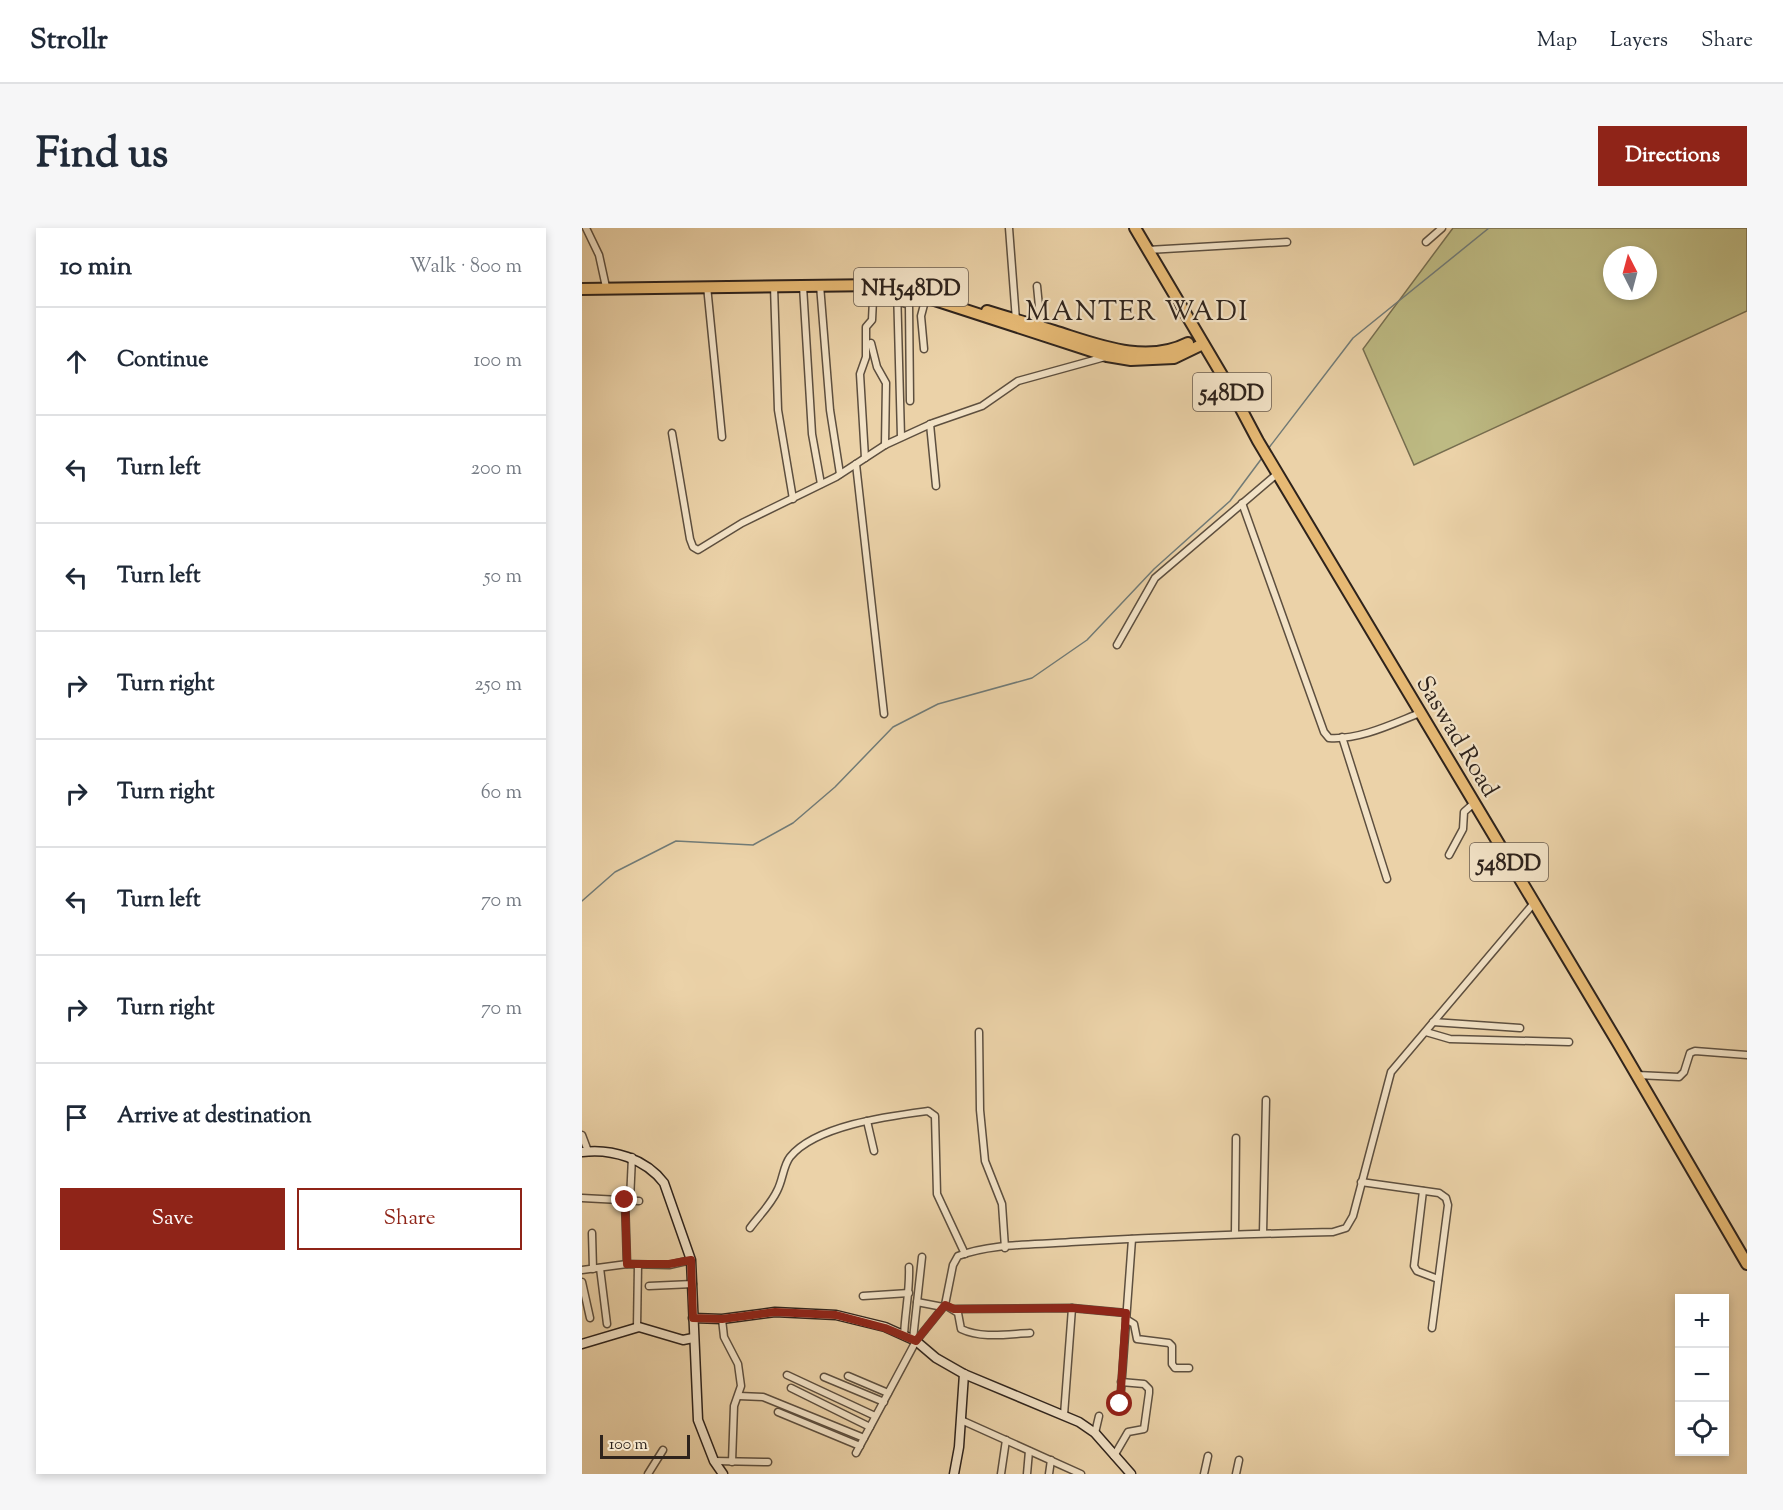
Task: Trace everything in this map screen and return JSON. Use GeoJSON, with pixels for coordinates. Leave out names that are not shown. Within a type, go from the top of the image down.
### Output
{"type":"FeatureCollection","features":[{"type":"Feature","properties":{"kind":"highway","name":"Saswad Road"},"geometry":{"type":"LineString","coordinates":[[1136,228],[1258,441],[1747,1262]]}},
{"type":"Feature","properties":{"kind":"highway","name":"NH548DD"},"geometry":{"type":"LineString","coordinates":[[582,283],[804,286],[890,281],[1131,360],[1174,358],[1201,341]]}},
{"type":"Feature","properties":{"kind":"highway","name":"NH548DD"},"geometry":{"type":"LineString","coordinates":[[582,289],[606,284],[874,282],[952,303]]}},
{"type":"Feature","properties":{"kind":"highway","name":"NH548DD"},"geometry":{"type":"LineString","coordinates":[[1016,324],[1041,327],[1108,353]]}},
{"type":"Feature","properties":{"kind":"street"},"geometry":{"type":"LineString","coordinates":[[586,228],[599,255],[606,284]]}},
{"type":"Feature","properties":{"kind":"street"},"geometry":{"type":"LineString","coordinates":[[1010,228],[1016,324]]}},
{"type":"Feature","properties":{"kind":"street"},"geometry":{"type":"LineString","coordinates":[[1426,242],[1442,228]]}},
{"type":"Feature","properties":{"kind":"street"},"geometry":{"type":"LineString","coordinates":[[1148,250],[1287,242]]}},
{"type":"Feature","properties":{"kind":"street"},"geometry":{"type":"LineString","coordinates":[[874,282],[869,325],[871,349],[885,383],[885,445]]}},
{"type":"Feature","properties":{"kind":"street"},"geometry":{"type":"LineString","coordinates":[[820,285],[830,410],[840,474]]}},
{"type":"Feature","properties":{"kind":"street"},"geometry":{"type":"LineString","coordinates":[[707,286],[722,437]]}},
{"type":"Feature","properties":{"kind":"street"},"geometry":{"type":"LineString","coordinates":[[774,286],[778,413],[793,500]]}},
{"type":"Feature","properties":{"kind":"street"},"geometry":{"type":"LineString","coordinates":[[804,286],[812,434],[821,484]]}},
{"type":"Feature","properties":{"kind":"street"},"geometry":{"type":"LineString","coordinates":[[1036,286],[1041,327]]}},
{"type":"Feature","properties":{"kind":"street"},"geometry":{"type":"LineString","coordinates":[[897,288],[901,437]]}},
{"type":"Feature","properties":{"kind":"street"},"geometry":{"type":"LineString","coordinates":[[924,349],[921,312],[926,297]]}},
{"type":"Feature","properties":{"kind":"street"},"geometry":{"type":"LineString","coordinates":[[897,301],[909,305],[910,401]]}},
{"type":"Feature","properties":{"kind":"street"},"geometry":{"type":"LineString","coordinates":[[865,458],[860,374],[866,357],[866,327],[869,325]]}},
{"type":"Feature","properties":{"kind":"street"},"geometry":{"type":"LineString","coordinates":[[672,433],[693,547],[702,548],[742,523],[793,500],[840,474],[885,445],[930,424],[976,409],[1007,387],[1028,376],[1108,353]]}},
{"type":"Feature","properties":{"kind":"street"},"geometry":{"type":"LineString","coordinates":[[930,424],[936,486]]}},
{"type":"Feature","properties":{"kind":"street"},"geometry":{"type":"LineString","coordinates":[[856,464],[884,714]]}},
{"type":"Feature","properties":{"kind":"street"},"geometry":{"type":"LineString","coordinates":[[1117,645],[1155,578],[1278,474]]}},
{"type":"Feature","properties":{"kind":"street"},"geometry":{"type":"LineString","coordinates":[[1242,503],[1324,732],[1329,738],[1386,727],[1420,713]]}},
{"type":"Feature","properties":{"kind":"street"},"geometry":{"type":"LineString","coordinates":[[1342,737],[1388,879]]}},
{"type":"Feature","properties":{"kind":"street"},"geometry":{"type":"LineString","coordinates":[[1449,855],[1463,829],[1464,812],[1474,803]]}},
{"type":"Feature","properties":{"kind":"street"},"geometry":{"type":"LineString","coordinates":[[911,1338],[944,1306],[953,1265],[958,1257],[965,1254],[1005,1248],[1132,1239],[1333,1232],[1346,1228],[1353,1216],[1391,1072],[1534,903]]}},
{"type":"Feature","properties":{"kind":"street"},"geometry":{"type":"LineString","coordinates":[[1433,1022],[1520,1028]]}},
{"type":"Feature","properties":{"kind":"street"},"geometry":{"type":"LineString","coordinates":[[979,1032],[980,1110],[985,1161],[1002,1204],[1005,1248]]}},
{"type":"Feature","properties":{"kind":"street"},"geometry":{"type":"LineString","coordinates":[[1426,1032],[1450,1039],[1569,1042]]}},
{"type":"Feature","properties":{"kind":"street"},"geometry":{"type":"LineString","coordinates":[[1637,1075],[1679,1077],[1692,1052],[1747,1054]]}},
{"type":"Feature","properties":{"kind":"street"},"geometry":{"type":"LineString","coordinates":[[1263,1233],[1266,1100]]}},
{"type":"Feature","properties":{"kind":"street"},"geometry":{"type":"LineString","coordinates":[[750,1228],[777,1191],[787,1162],[795,1152],[828,1131],[867,1121],[933,1112],[935,1116],[937,1194],[965,1254]]}},
{"type":"Feature","properties":{"kind":"street"},"geometry":{"type":"LineString","coordinates":[[867,1121],[874,1151]]}},
{"type":"Feature","properties":{"kind":"street"},"geometry":{"type":"LineString","coordinates":[[582,1135],[585,1151],[632,1158],[657,1173],[664,1183],[691,1260],[698,1420],[719,1474]]}},
{"type":"Feature","properties":{"kind":"street"},"geometry":{"type":"LineString","coordinates":[[1235,1234],[1236,1138]]}},
{"type":"Feature","properties":{"kind":"street"},"geometry":{"type":"LineString","coordinates":[[627,1264],[628,1200],[632,1158]]}},
{"type":"Feature","properties":{"kind":"street"},"geometry":{"type":"LineString","coordinates":[[1361,1182],[1439,1193],[1446,1198],[1448,1205],[1432,1328]]}},
{"type":"Feature","properties":{"kind":"street"},"geometry":{"type":"LineString","coordinates":[[1423,1191],[1414,1266],[1417,1271],[1438,1279]]}},
{"type":"Feature","properties":{"kind":"street"},"geometry":{"type":"LineString","coordinates":[[582,1198],[639,1200]]}},
{"type":"Feature","properties":{"kind":"street"},"geometry":{"type":"LineString","coordinates":[[592,1233],[607,1323]]}},
{"type":"Feature","properties":{"kind":"street"},"geometry":{"type":"LineString","coordinates":[[1120,1404],[1132,1239]]}},
{"type":"Feature","properties":{"kind":"street"},"geometry":{"type":"LineString","coordinates":[[856,1453],[884,1402],[911,1338],[921,1257]]}},
{"type":"Feature","properties":{"kind":"street"},"geometry":{"type":"LineString","coordinates":[[582,1270],[627,1264],[669,1264],[691,1260]]}},
{"type":"Feature","properties":{"kind":"street"},"geometry":{"type":"LineString","coordinates":[[637,1327],[638,1265]]}},
{"type":"Feature","properties":{"kind":"street"},"geometry":{"type":"LineString","coordinates":[[909,1267],[909,1293],[906,1303],[911,1338]]}},
{"type":"Feature","properties":{"kind":"street"},"geometry":{"type":"LineString","coordinates":[[582,1282],[590,1318]]}},
{"type":"Feature","properties":{"kind":"street"},"geometry":{"type":"LineString","coordinates":[[649,1286],[693,1284]]}},
{"type":"Feature","properties":{"kind":"street"},"geometry":{"type":"LineString","coordinates":[[863,1296],[909,1293]]}},
{"type":"Feature","properties":{"kind":"street"},"geometry":{"type":"LineString","coordinates":[[917,1302],[954,1309],[1072,1308],[1126,1316],[1134,1324],[1137,1339],[1169,1343],[1172,1346],[1172,1364],[1175,1368],[1189,1368]]}},
{"type":"Feature","properties":{"kind":"street"},"geometry":{"type":"LineString","coordinates":[[1064,1415],[1072,1308]]}},
{"type":"Feature","properties":{"kind":"street"},"geometry":{"type":"LineString","coordinates":[[954,1309],[958,1313],[961,1329],[965,1331],[981,1334],[1030,1333]]}},
{"type":"Feature","properties":{"kind":"street"},"geometry":{"type":"LineString","coordinates":[[693,1318],[722,1319],[775,1312],[836,1315],[885,1328],[911,1338],[936,1358],[964,1374],[1064,1415],[1095,1433],[1131,1474]]}},
{"type":"Feature","properties":{"kind":"street"},"geometry":{"type":"LineString","coordinates":[[722,1319],[724,1337],[740,1370],[741,1390],[734,1406],[732,1462]]}},
{"type":"Feature","properties":{"kind":"street"},"geometry":{"type":"LineString","coordinates":[[582,1344],[637,1327],[683,1340],[693,1338]]}},
{"type":"Feature","properties":{"kind":"street"},"geometry":{"type":"LineString","coordinates":[[954,1474],[962,1420],[964,1374]]}},
{"type":"Feature","properties":{"kind":"street"},"geometry":{"type":"LineString","coordinates":[[787,1375],[876,1416]]}},
{"type":"Feature","properties":{"kind":"street"},"geometry":{"type":"LineString","coordinates":[[848,1376],[888,1393]]}},
{"type":"Feature","properties":{"kind":"street"},"geometry":{"type":"LineString","coordinates":[[824,1377],[884,1402]]}},
{"type":"Feature","properties":{"kind":"street"},"geometry":{"type":"LineString","coordinates":[[1114,1456],[1122,1446],[1128,1432],[1144,1429],[1149,1394],[1149,1389],[1144,1384],[1121,1382]]}},
{"type":"Feature","properties":{"kind":"street"},"geometry":{"type":"LineString","coordinates":[[791,1388],[870,1427]]}},
{"type":"Feature","properties":{"kind":"street"},"geometry":{"type":"LineString","coordinates":[[739,1396],[763,1397],[864,1438]]}},
{"type":"Feature","properties":{"kind":"street"},"geometry":{"type":"LineString","coordinates":[[778,1412],[860,1446]]}},
{"type":"Feature","properties":{"kind":"street"},"geometry":{"type":"LineString","coordinates":[[1095,1433],[1099,1416]]}},
{"type":"Feature","properties":{"kind":"street"},"geometry":{"type":"LineString","coordinates":[[962,1420],[1051,1460],[1072,1472],[1081,1474]]}},
{"type":"Feature","properties":{"kind":"street"},"geometry":{"type":"LineString","coordinates":[[1001,1474],[1006,1440]]}},
{"type":"Feature","properties":{"kind":"street"},"geometry":{"type":"LineString","coordinates":[[648,1474],[663,1450]]}},
{"type":"Feature","properties":{"kind":"street"},"geometry":{"type":"LineString","coordinates":[[1027,1474],[1029,1451]]}},
{"type":"Feature","properties":{"kind":"street"},"geometry":{"type":"LineString","coordinates":[[1204,1474],[1208,1456]]}},
{"type":"Feature","properties":{"kind":"street"},"geometry":{"type":"LineString","coordinates":[[1049,1474],[1051,1460]]}},
{"type":"Feature","properties":{"kind":"street"},"geometry":{"type":"LineString","coordinates":[[1236,1474],[1239,1460]]}},
{"type":"Feature","properties":{"kind":"street"},"geometry":{"type":"LineString","coordinates":[[714,1461],[768,1462]]}},
{"type":"Feature","properties":{"kind":"shaded area"},"geometry":{"type":"Polygon","coordinates":[[[1453,228],[1747,228],[1747,311],[1414,465],[1363,349],[1453,228]]]}},
{"type":"Feature","properties":{"kind":"waterway"},"geometry":{"type":"LineString","coordinates":[[1268,449],[1353,338],[1489,228]]}},
{"type":"Feature","properties":{"kind":"waterway"},"geometry":{"type":"LineString","coordinates":[[582,901],[615,872],[676,841],[753,845],[793,823],[835,787],[893,727],[938,704],[1032,678],[1087,640],[1154,569],[1230,501],[1262,458]]}},
{"type":"Feature","properties":{"kind":"district","name":"MANTER WADI"},"geometry":{"type":"Point","coordinates":[1137,311]}},
{"type":"Feature","properties":{"kind":"route"},"geometry":{"type":"LineString","coordinates":[[625,1200],[627,1264],[669,1264],[691,1260],[693,1318],[722,1319],[775,1312],[836,1315],[885,1328],[916,1341],[945,1305],[954,1309],[1072,1308],[1126,1313],[1120,1404]]}}]}
